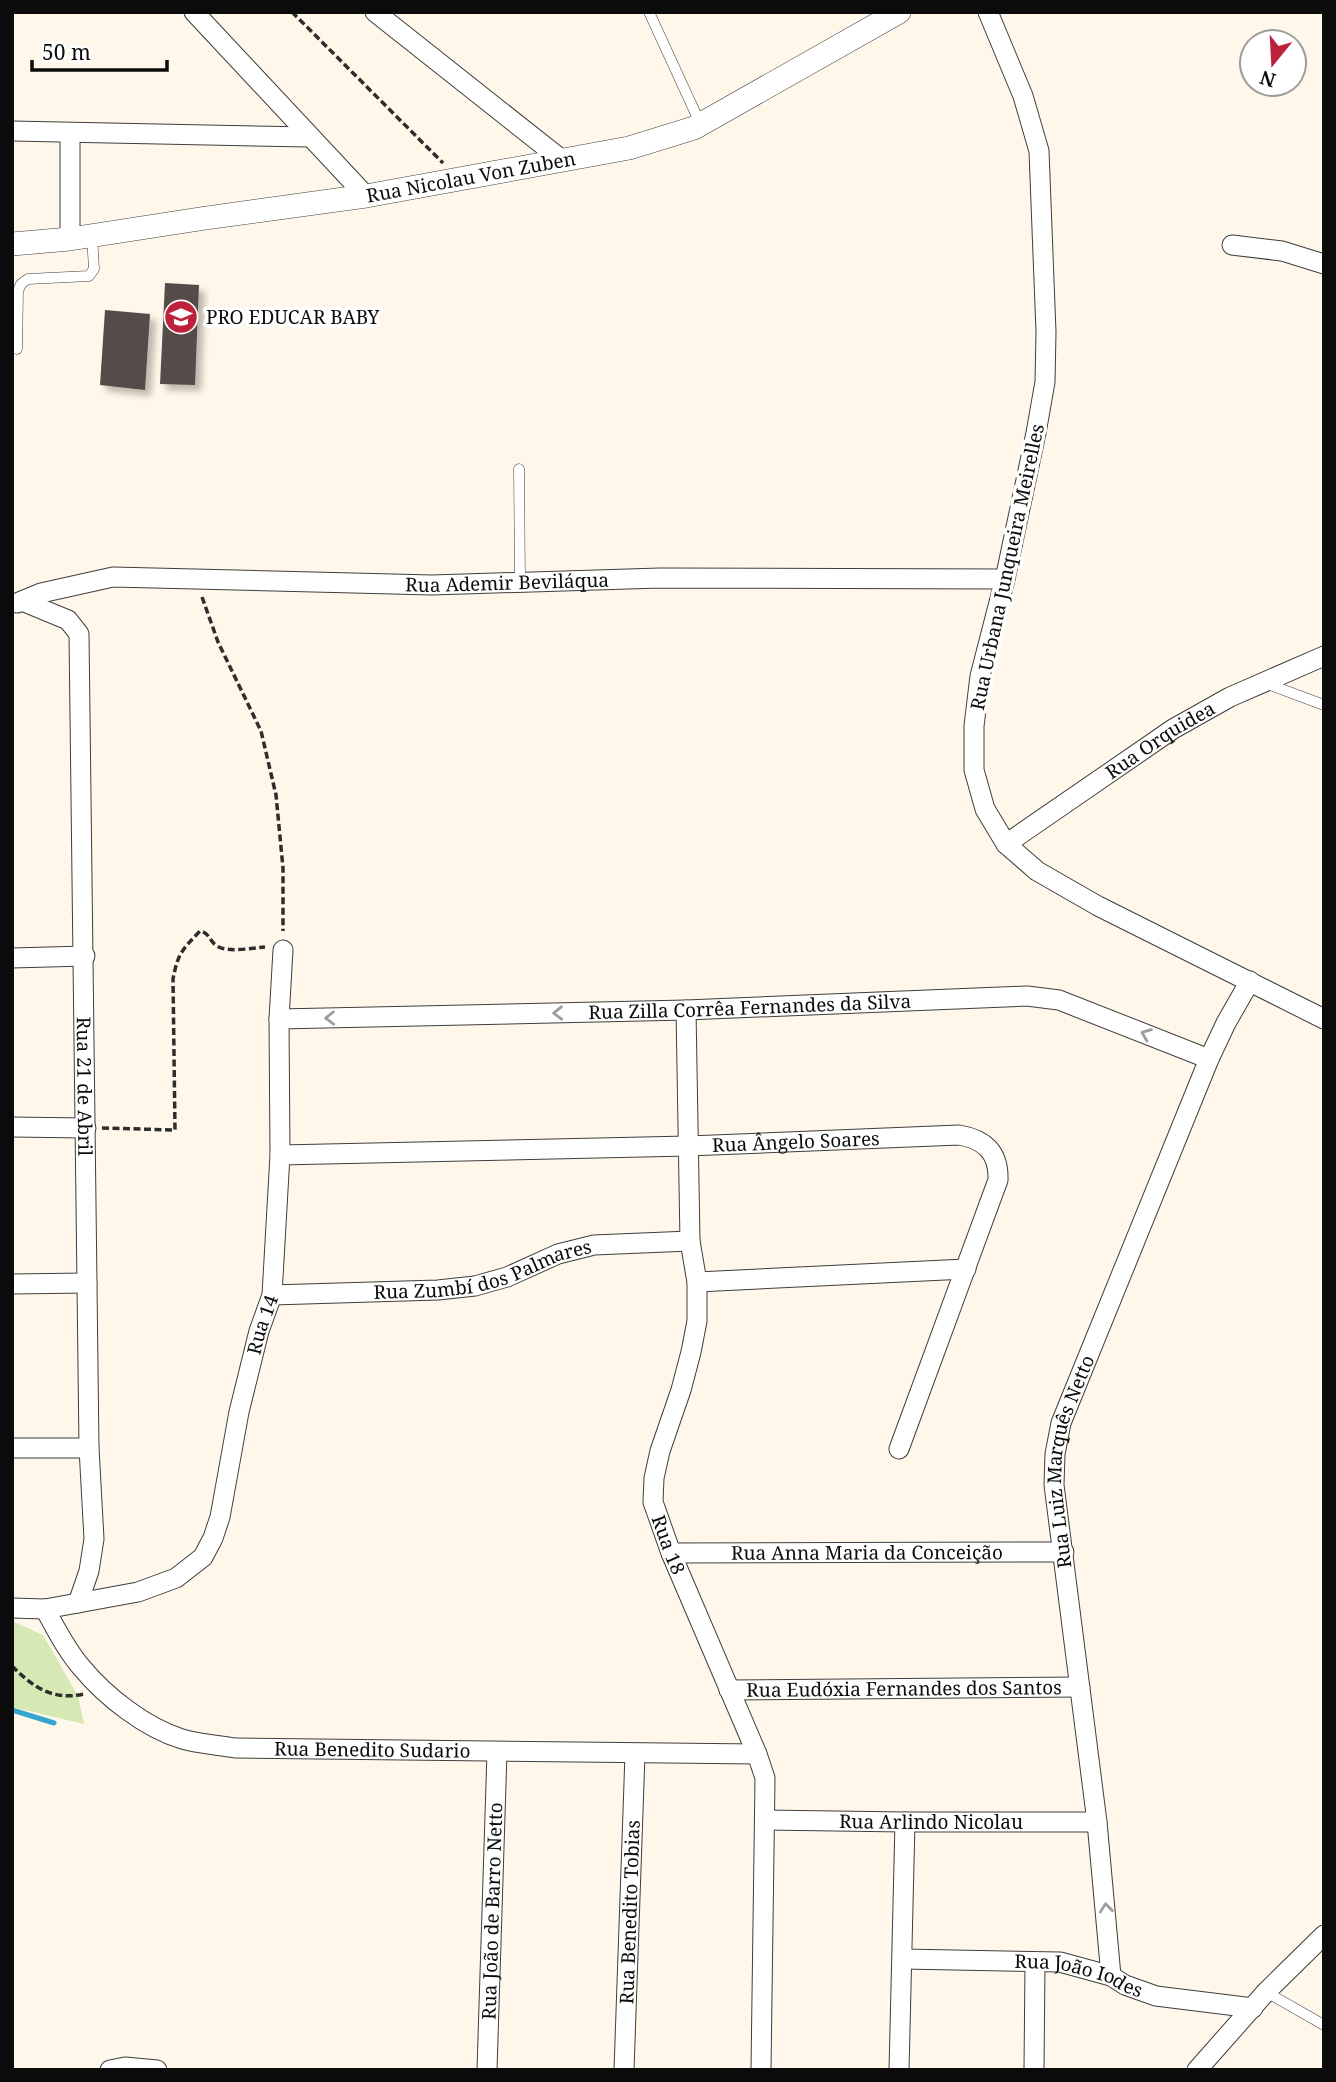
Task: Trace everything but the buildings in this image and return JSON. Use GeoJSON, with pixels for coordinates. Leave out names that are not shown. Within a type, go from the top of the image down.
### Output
{"type":"FeatureCollection","features":[{"type":"Feature","properties":{"kind":"street"},"geometry":{"type":"LineString","coordinates":[[194,12],[366,197]]}},
{"type":"Feature","properties":{"kind":"street"},"geometry":{"type":"LineString","coordinates":[[375,12],[562,160]]}},
{"type":"Feature","properties":{"kind":"street","name":"Rua Nicolau Von Zuben"},"geometry":{"type":"LineString","coordinates":[[12,244],[81,237],[366,197],[629,148],[694,128],[899,12]]}},
{"type":"Feature","properties":{"kind":"street","name":"Rua Urbana Junqueira Meirelles"},"geometry":{"type":"LineString","coordinates":[[988,12],[1023,96],[1039,151],[1045,382],[1005,579],[981,676],[974,726],[974,770],[985,809],[1006,844],[1037,871],[1098,906],[1324,1019]]}},
{"type":"Feature","properties":{"kind":"street"},"geometry":{"type":"LineString","coordinates":[[12,131],[310,137]]}},
{"type":"Feature","properties":{"kind":"street"},"geometry":{"type":"LineString","coordinates":[[70,133],[81,237]]}},
{"type":"Feature","properties":{"kind":"street"},"geometry":{"type":"LineString","coordinates":[[1232,245],[1283,251],[1324,264]]}},
{"type":"Feature","properties":{"kind":"street","name":"Rua Ademir Beviláqua"},"geometry":{"type":"LineString","coordinates":[[17,602],[41,593],[113,577],[432,585],[660,578],[1005,579]]}},
{"type":"Feature","properties":{"kind":"street","name":"Rua 21 de Abril"},"geometry":{"type":"LineString","coordinates":[[17,602],[68,620],[79,634],[89,1448],[94,1539],[89,1570],[78,1603]]}},
{"type":"Feature","properties":{"kind":"street","name":"Rua Orquidea"},"geometry":{"type":"LineString","coordinates":[[1006,844],[1173,729],[1230,697],[1324,656]]}},
{"type":"Feature","properties":{"kind":"street","name":"Rua 14"},"geometry":{"type":"LineString","coordinates":[[12,1608],[45,1609],[138,1592],[176,1578],[203,1557],[213,1538],[239,1412],[272,1295],[280,1155],[279,1019],[283,944]]}},
{"type":"Feature","properties":{"kind":"street"},"geometry":{"type":"LineString","coordinates":[[12,958],[85,956]]}},
{"type":"Feature","properties":{"kind":"street","name":"Rua Luiz Marquês Netto"},"geometry":{"type":"LineString","coordinates":[[1111,1976],[1097,1822],[1054,1485],[1055,1454],[1061,1423],[1209,1059],[1251,981]]}},
{"type":"Feature","properties":{"kind":"street","name":"Rua Zilla Corrêa Fernandes da Silva"},"geometry":{"type":"LineString","coordinates":[[279,1019],[686,1010],[1027,996],[1059,1000],[1209,1059]]}},
{"type":"Feature","properties":{"kind":"street","name":"Rua 18"},"geometry":{"type":"LineString","coordinates":[[686,1010],[690,1241],[696,1282],[697,1321],[691,1352],[660,1451],[654,1478],[653,1502],[671,1553],[765,1778],[761,2070]]}},
{"type":"Feature","properties":{"kind":"street"},"geometry":{"type":"LineString","coordinates":[[12,1127],[86,1128]]}},
{"type":"Feature","properties":{"kind":"street","name":"Rua Ângelo Soares"},"geometry":{"type":"LineString","coordinates":[[280,1155],[688,1146],[958,1135],[981,1141],[991,1152],[998,1171],[998,1180],[899,1449]]}},
{"type":"Feature","properties":{"kind":"street","name":"Rua Zumbí dos Palmares"},"geometry":{"type":"LineString","coordinates":[[272,1295],[438,1290],[475,1286],[507,1277],[558,1254],[594,1245],[690,1241]]}},
{"type":"Feature","properties":{"kind":"street"},"geometry":{"type":"LineString","coordinates":[[696,1282],[966,1269]]}},
{"type":"Feature","properties":{"kind":"street"},"geometry":{"type":"LineString","coordinates":[[12,1284],[87,1283]]}},
{"type":"Feature","properties":{"kind":"street"},"geometry":{"type":"LineString","coordinates":[[12,1448],[89,1448]]}},
{"type":"Feature","properties":{"kind":"street","name":"Rua Anna Maria da Conceição"},"geometry":{"type":"LineString","coordinates":[[671,1553],[1064,1552]]}},
{"type":"Feature","properties":{"kind":"street","name":"Rua Benedito Sudario"},"geometry":{"type":"LineString","coordinates":[[45,1609],[81,1668],[103,1690],[147,1723],[183,1739],[235,1748],[757,1754]]}},
{"type":"Feature","properties":{"kind":"street","name":"Rua Eudóxia Fernandes dos Santos"},"geometry":{"type":"LineString","coordinates":[[729,1690],[1080,1687]]}},
{"type":"Feature","properties":{"kind":"street","name":"Rua João de Barro Netto"},"geometry":{"type":"LineString","coordinates":[[487,2070],[497,1752]]}},
{"type":"Feature","properties":{"kind":"street","name":"Rua Benedito Tobias"},"geometry":{"type":"LineString","coordinates":[[624,2070],[635,1754]]}},
{"type":"Feature","properties":{"kind":"street","name":"Rua Arlindo Nicolau"},"geometry":{"type":"LineString","coordinates":[[765,1820],[1097,1822]]}},
{"type":"Feature","properties":{"kind":"street"},"geometry":{"type":"LineString","coordinates":[[900,2070],[905,1822]]}},
{"type":"Feature","properties":{"kind":"street"},"geometry":{"type":"LineString","coordinates":[[1197,2070],[1266,1992],[1324,1935]]}},
{"type":"Feature","properties":{"kind":"street","name":"Rua João Iodes"},"geometry":{"type":"LineString","coordinates":[[903,1959],[1060,1962],[1111,1976],[1125,1985],[1156,1996],[1253,2008]]}},
{"type":"Feature","properties":{"kind":"street"},"geometry":{"type":"LineString","coordinates":[[1034,2070],[1035,1962]]}},
{"type":"Feature","properties":{"kind":"street"},"geometry":{"type":"LineString","coordinates":[[110,2070],[125,2067],[157,2070]]}},
{"type":"Feature","properties":{"kind":"lane"},"geometry":{"type":"LineString","coordinates":[[649,12],[701,124]]}},
{"type":"Feature","properties":{"kind":"lane"},"geometry":{"type":"LineString","coordinates":[[17,349],[18,291],[21,284],[28,279],[89,276],[94,269],[81,237]]}},
{"type":"Feature","properties":{"kind":"lane"},"geometry":{"type":"LineString","coordinates":[[519,469],[520,582]]}},
{"type":"Feature","properties":{"kind":"lane"},"geometry":{"type":"LineString","coordinates":[[1263,682],[1324,705]]}},
{"type":"Feature","properties":{"kind":"lane"},"geometry":{"type":"LineString","coordinates":[[1266,1992],[1324,2025]]}},
{"type":"Feature","properties":{"kind":"path"},"geometry":{"type":"LineString","coordinates":[[292,12],[459,179]]}},
{"type":"Feature","properties":{"kind":"path"},"geometry":{"type":"LineString","coordinates":[[196,578],[218,642],[261,731],[276,795],[283,869],[283,944]]}},
{"type":"Feature","properties":{"kind":"path"},"geometry":{"type":"LineString","coordinates":[[86,1128],[175,1130],[173,979],[177,958],[200,931],[208,934],[219,947],[226,949],[271,947],[275,939],[283,944]]}},
{"type":"Feature","properties":{"kind":"path"},"geometry":{"type":"LineString","coordinates":[[12,1666],[36,1687],[55,1696],[78,1696],[103,1690]]}},
{"type":"Feature","properties":{"kind":"green space"},"geometry":{"type":"Polygon","coordinates":[[[12,1621],[43,1635],[78,1696],[84,1724],[12,1707],[12,1621]]]}},
{"type":"Feature","properties":{"kind":"waterway"},"geometry":{"type":"LineString","coordinates":[[12,1710],[54,1723]]}},
{"type":"Feature","properties":{"kind":"place","name":"PRO EDUCAR BABY"},"geometry":{"type":"Point","coordinates":[181,317]}}]}
